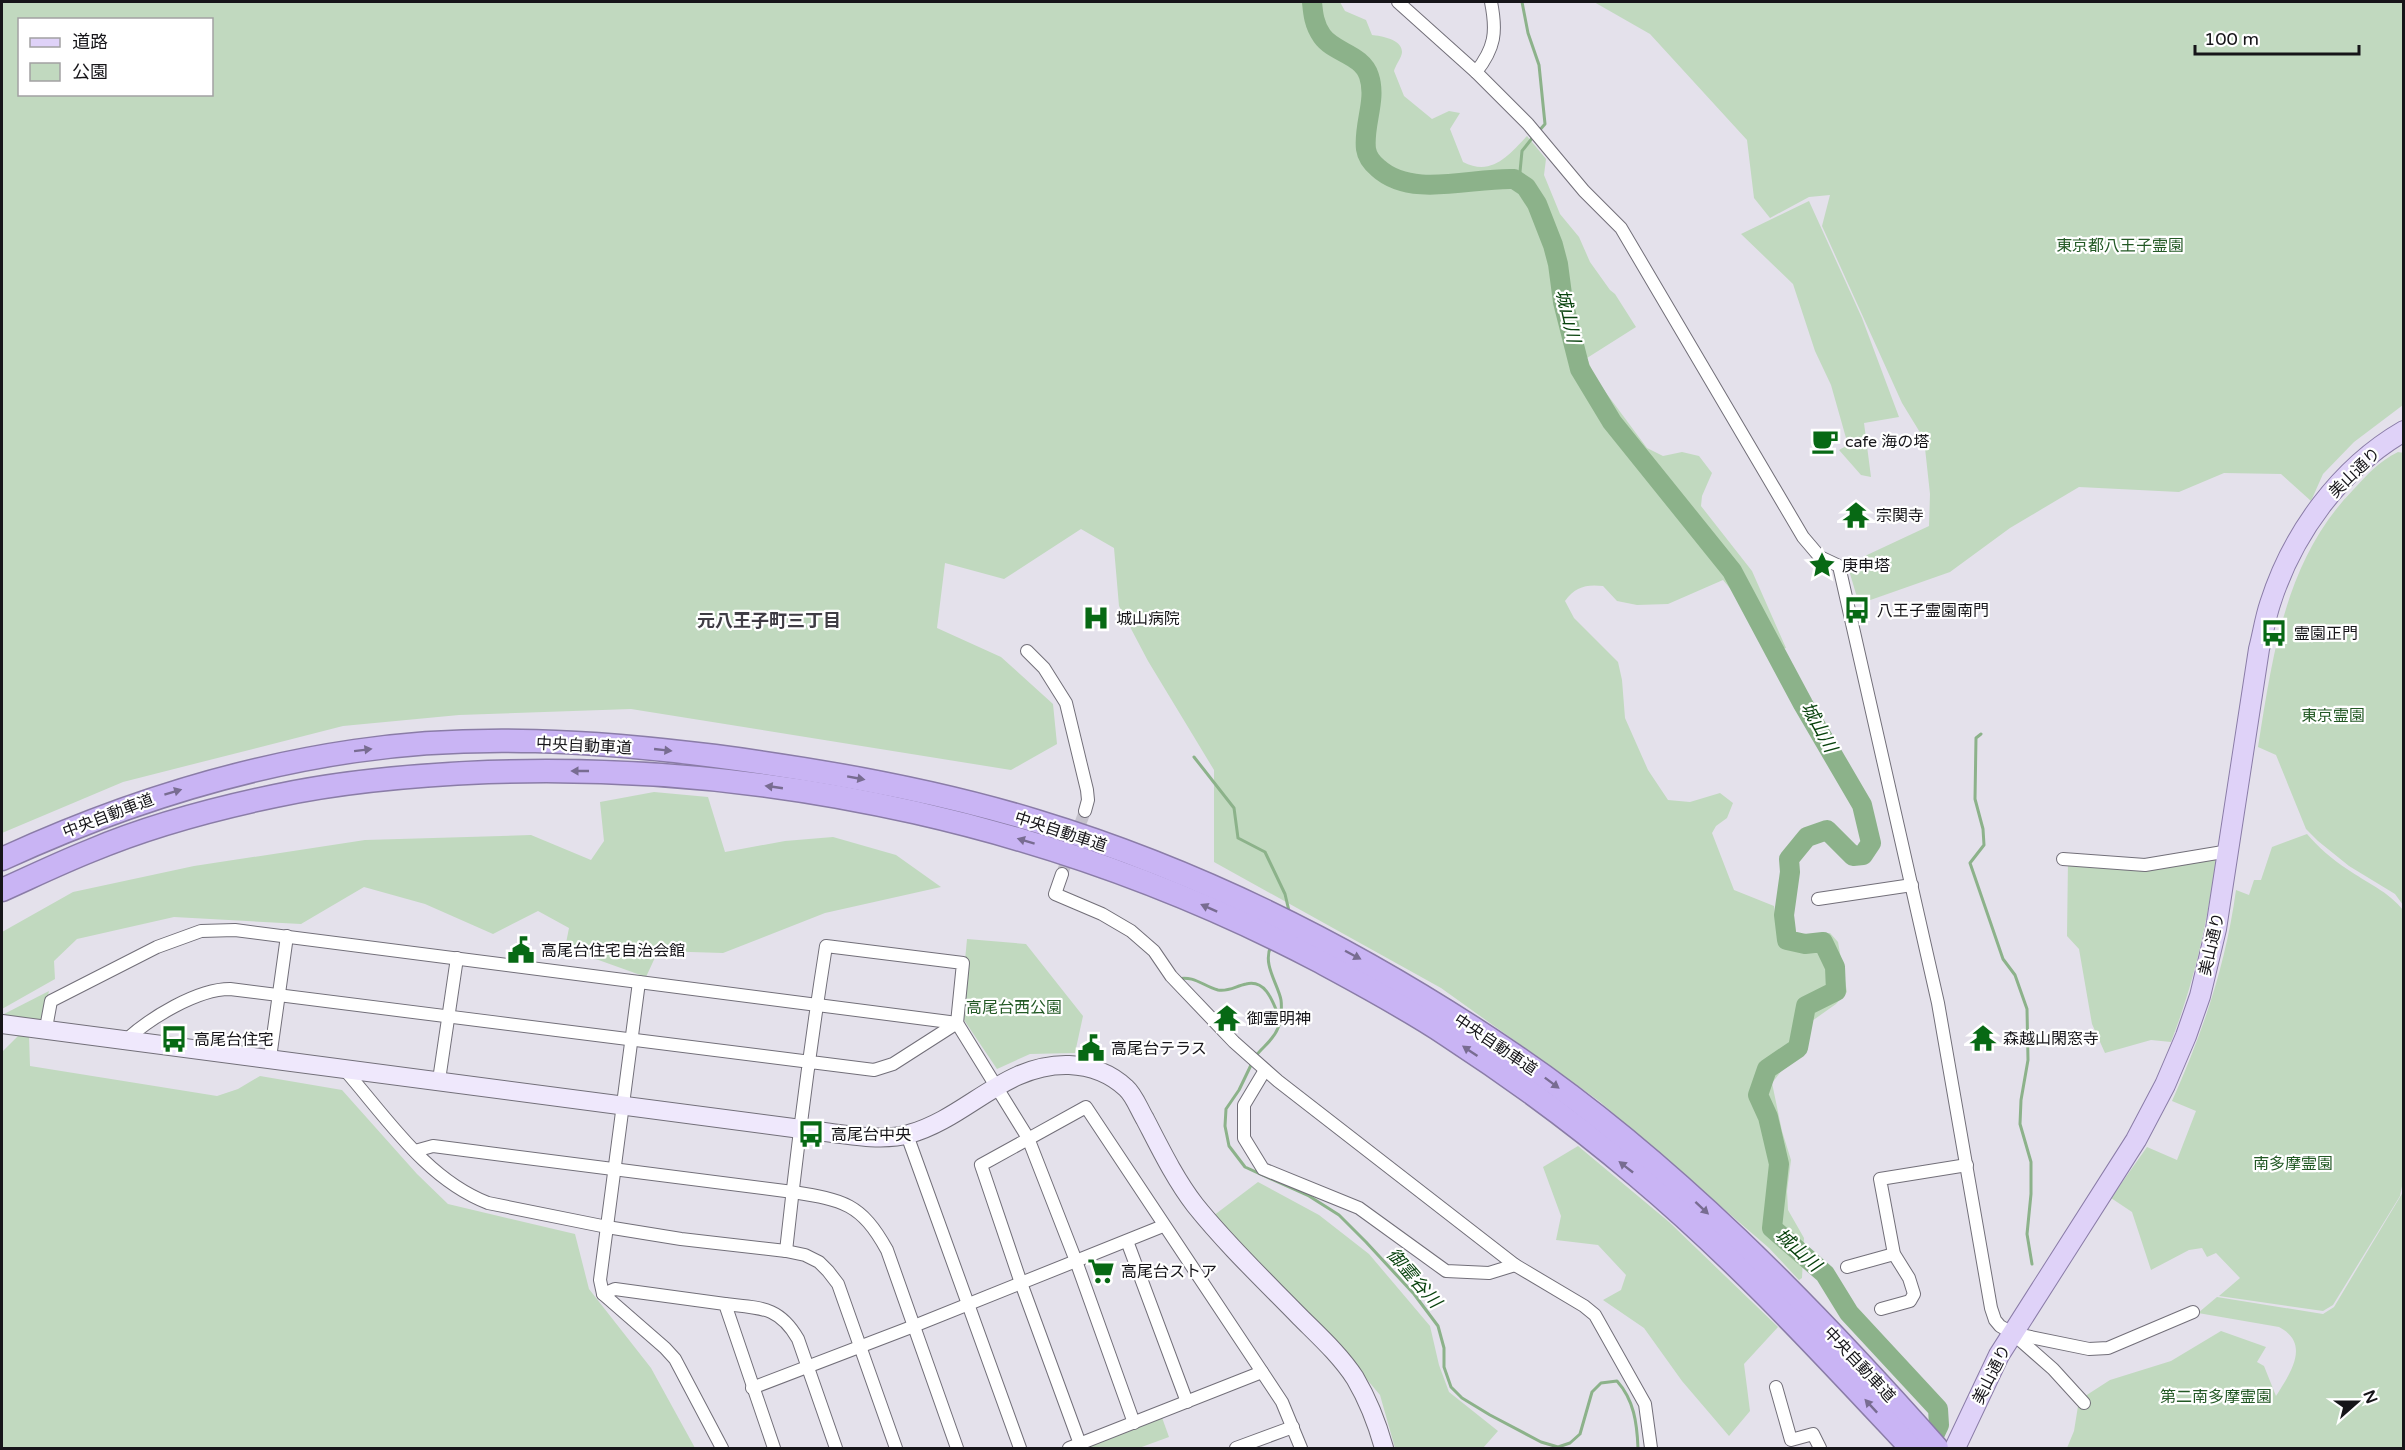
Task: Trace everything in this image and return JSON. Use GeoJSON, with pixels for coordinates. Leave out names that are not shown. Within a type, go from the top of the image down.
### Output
{"type":"FeatureCollection","features":[{"type":"Feature","properties":{"kind":"highway","name":"中央自動車道"},"geometry":{"type":"LineString","coordinates":[[2,859],[91,820],[148,799],[217,778],[287,762],[360,750],[424,744],[499,741],[583,743],[662,749],[769,763],[873,781],[1034,820],[1121,851],[1298,938],[1365,962],[1443,1008],[1519,1058],[1591,1112],[1668,1176],[1757,1259],[1872,1375],[1924,1444]]}},
{"type":"Feature","properties":{"kind":"highway","name":"中央自動車道"},"geometry":{"type":"LineString","coordinates":[[2,890],[92,850],[143,832],[278,795],[441,774],[593,771],[675,775],[746,783],[897,808],[992,831],[1088,860],[1183,897],[1267,922]]}},
{"type":"Feature","properties":{"kind":"main road","name":"美山通り"},"geometry":{"type":"LineString","coordinates":[[1955,1449],[1980,1392],[2012,1333],[2136,1140],[2176,1061],[2193,1016],[2208,963],[2229,851],[2259,649],[2270,604],[2280,578],[2293,550],[2319,507],[2366,458],[2403,431]]}},
{"type":"Feature","properties":{"kind":"street"},"geometry":{"type":"LineString","coordinates":[[1476,72],[1489,56],[1494,41],[1495,19],[1491,2]]}},
{"type":"Feature","properties":{"kind":"street"},"geometry":{"type":"LineString","coordinates":[[1402,3],[1528,123],[1584,190],[1621,228],[1803,537],[1820,557],[1839,566],[1945,1037],[1991,1308],[2000,1326],[2012,1333],[2053,1369],[2084,1403]]}},
{"type":"Feature","properties":{"kind":"street"},"geometry":{"type":"LineString","coordinates":[[1027,651],[1044,668],[1066,703],[1087,790],[1088,800],[1085,811]]}},
{"type":"Feature","properties":{"kind":"street"},"geometry":{"type":"LineString","coordinates":[[2063,859],[2145,865],[2229,851]]}},
{"type":"Feature","properties":{"kind":"street"},"geometry":{"type":"LineString","coordinates":[[1062,874],[1055,894],[1102,914],[1131,931],[1154,951],[1174,979],[1258,1063],[1515,1265],[1584,1306],[1595,1315],[1645,1404],[1651,1449]]}},
{"type":"Feature","properties":{"kind":"street"},"geometry":{"type":"LineString","coordinates":[[1818,898],[1912,885]]}},
{"type":"Feature","properties":{"kind":"street"},"geometry":{"type":"LineString","coordinates":[[46,1028],[51,1001],[168,943],[201,931],[235,930],[957,1023]]}},
{"type":"Feature","properties":{"kind":"street"},"geometry":{"type":"LineString","coordinates":[[270,1058],[287,936]]}},
{"type":"Feature","properties":{"kind":"street"},"geometry":{"type":"LineString","coordinates":[[786,1251],[816,1005],[826,946],[963,963],[957,1023],[1028,1138],[1076,1261],[1134,1423]]}},
{"type":"Feature","properties":{"kind":"street"},"geometry":{"type":"LineString","coordinates":[[439,1080],[457,958]]}},
{"type":"Feature","properties":{"kind":"street"},"geometry":{"type":"LineString","coordinates":[[639,982],[600,1280],[603,1294],[675,1359],[722,1449]]}},
{"type":"Feature","properties":{"kind":"street"},"geometry":{"type":"LineString","coordinates":[[126,1040],[152,1019],[220,989],[241,989],[874,1070],[893,1064],[957,1023]]}},
{"type":"Feature","properties":{"kind":"street"},"geometry":{"type":"LineString","coordinates":[[2,1024],[877,1137],[907,1135],[943,1120],[1034,1067],[1047,1065],[1091,1067],[1112,1077],[1128,1089],[1176,1176],[1195,1204],[1251,1268],[1345,1364],[1375,1418],[1384,1449]]}},
{"type":"Feature","properties":{"kind":"street"},"geometry":{"type":"LineString","coordinates":[[1258,1063],[1244,1105],[1244,1138],[1263,1169],[1359,1208],[1446,1271],[1489,1273],[1515,1265]]}},
{"type":"Feature","properties":{"kind":"street"},"geometry":{"type":"LineString","coordinates":[[344,1068],[436,1174],[471,1197],[488,1203],[607,1227],[681,1239],[786,1251],[805,1255],[819,1262],[838,1284],[896,1449]]}},
{"type":"Feature","properties":{"kind":"street"},"geometry":{"type":"LineString","coordinates":[[1262,1372],[1074,1446],[981,1165],[1086,1107],[1282,1402],[1301,1449]]}},
{"type":"Feature","properties":{"kind":"street"},"geometry":{"type":"LineString","coordinates":[[907,1135],[1020,1449]]}},
{"type":"Feature","properties":{"kind":"street"},"geometry":{"type":"LineString","coordinates":[[415,1152],[433,1146],[793,1192],[830,1198],[859,1211],[868,1220],[887,1250],[957,1449]]}},
{"type":"Feature","properties":{"kind":"street"},"geometry":{"type":"LineString","coordinates":[[1881,1310],[1910,1301],[1914,1294],[1909,1278],[1894,1254],[1880,1179],[1967,1166]]}},
{"type":"Feature","properties":{"kind":"street"},"geometry":{"type":"LineString","coordinates":[[752,1388],[968,1305],[1163,1226]]}},
{"type":"Feature","properties":{"kind":"street"},"geometry":{"type":"LineString","coordinates":[[1127,1240],[1186,1402]]}},
{"type":"Feature","properties":{"kind":"street"},"geometry":{"type":"LineString","coordinates":[[1847,1267],[1894,1254]]}},
{"type":"Feature","properties":{"kind":"street"},"geometry":{"type":"LineString","coordinates":[[603,1294],[615,1289],[761,1308],[780,1316],[791,1327],[798,1339],[836,1449]]}},
{"type":"Feature","properties":{"kind":"street"},"geometry":{"type":"LineString","coordinates":[[725,1304],[774,1449]]}},
{"type":"Feature","properties":{"kind":"street"},"geometry":{"type":"LineString","coordinates":[[2012,1333],[2044,1342],[2089,1349],[2108,1348],[2193,1312]]}},
{"type":"Feature","properties":{"kind":"street"},"geometry":{"type":"LineString","coordinates":[[1776,1387],[1791,1440],[1814,1434],[1820,1449]]}},
{"type":"Feature","properties":{"kind":"street"},"geometry":{"type":"LineString","coordinates":[[1236,1449],[1293,1427]]}},
{"type":"Feature","properties":{"kind":"green space"},"geometry":{"type":"Polygon","coordinates":[[[2,2],[1340,2],[1345,11],[1366,20],[1372,35],[1390,39],[1399,44],[1402,54],[1394,71],[1404,96],[1432,119],[1449,111],[1460,113],[1450,129],[1463,162],[1483,167],[1499,162],[1527,136],[1546,159],[1544,175],[1560,214],[1579,237],[1590,262],[1615,294],[1636,327],[1587,358],[1595,378],[1647,448],[1663,456],[1682,452],[1699,456],[1712,473],[1702,496],[1701,506],[1752,571],[1786,648],[1781,649],[1723,580],[1668,604],[1637,605],[1617,601],[1603,586],[1597,585],[1577,590],[1565,601],[1574,618],[1618,662],[1625,718],[1648,770],[1668,800],[1690,802],[1720,793],[1733,803],[1727,818],[1716,826],[1712,833],[1734,890],[1774,906],[1777,932],[1802,939],[1830,933],[1838,942],[1847,992],[1836,1004],[1812,1021],[1806,1039],[1772,1083],[1791,1160],[1787,1191],[1788,1210],[1804,1238],[1802,1278],[1799,1280],[1769,1248],[1599,1101],[1441,988],[1214,862],[1214,770],[1148,661],[1119,606],[1114,548],[1081,529],[1004,579],[945,563],[937,628],[1001,657],[1053,704],[1057,744],[1011,770],[631,709],[459,715],[343,726],[123,782],[2,833],[2,2]]]}},
{"type":"Feature","properties":{"kind":"green space","name":"東京都八王子霊園"},"geometry":{"type":"Polygon","coordinates":[[[1594,2],[2403,2],[2403,405],[2354,442],[2323,474],[2311,501],[2281,474],[2224,473],[2179,492],[2079,487],[2010,528],[1950,572],[1859,604],[1848,567],[1867,555],[1929,526],[1930,494],[1924,439],[1902,403],[1822,226],[1830,195],[1809,197],[1770,218],[1754,198],[1747,140],[1650,34],[1594,2]]]}},
{"type":"Feature","properties":{"kind":"green space"},"geometry":{"type":"Polygon","coordinates":[[[1809,201],[1862,318],[1899,417],[1864,423],[1871,477],[1861,475],[1839,450],[1848,445],[1831,385],[1815,351],[1793,284],[1741,234],[1809,201]]]}},
{"type":"Feature","properties":{"kind":"green space","name":"東京霊園"},"geometry":{"type":"Polygon","coordinates":[[[2398,452],[2404,453],[2403,905],[2395,894],[2349,866],[2306,829],[2276,755],[2258,747],[2277,643],[2297,578],[2330,517],[2379,464],[2398,452]]]}},
{"type":"Feature","properties":{"kind":"green space"},"geometry":{"type":"Polygon","coordinates":[[[654,792],[708,797],[725,852],[785,841],[833,837],[896,855],[941,887],[825,913],[723,953],[658,951],[646,977],[565,948],[569,928],[538,911],[493,934],[425,904],[364,887],[301,924],[174,917],[77,939],[54,961],[55,979],[2,1009],[2,932],[73,892],[194,866],[365,840],[531,835],[591,860],[604,841],[600,802],[654,792]]]}},
{"type":"Feature","properties":{"kind":"green space","name":"南多摩霊園"},"geometry":{"type":"Polygon","coordinates":[[[2307,834],[2331,857],[2384,893],[2404,911],[2403,1181],[2400,1196],[2333,1305],[2323,1311],[2219,1296],[2240,1278],[2216,1253],[2207,1257],[2202,1248],[2189,1250],[2151,1270],[2132,1212],[2111,1198],[2147,1147],[2177,1160],[2196,1111],[2172,1101],[2194,1049],[2220,971],[2236,890],[2249,895],[2254,880],[2261,880],[2272,847],[2307,834]]]}},
{"type":"Feature","properties":{"kind":"green space"},"geometry":{"type":"Polygon","coordinates":[[[2217,854],[2200,950],[2171,1042],[2151,1040],[2105,1053],[2092,1024],[2079,949],[2067,936],[2068,859],[2145,865],[2217,854]]]}},
{"type":"Feature","properties":{"kind":"green space","name":"高尾台西公園"},"geometry":{"type":"Polygon","coordinates":[[[967,939],[1026,944],[1083,1016],[1075,1053],[1030,1054],[997,1069],[960,1014],[967,939]]]}},
{"type":"Feature","properties":{"kind":"green space"},"geometry":{"type":"Polygon","coordinates":[[[49,991],[42,1018],[36,1021],[5,1016],[4,1014],[49,991]]]}},
{"type":"Feature","properties":{"kind":"green space"},"geometry":{"type":"Polygon","coordinates":[[[19,1035],[29,1036],[30,1066],[217,1096],[238,1089],[260,1076],[342,1090],[417,1174],[448,1204],[575,1234],[589,1289],[651,1368],[695,1448],[2,1448],[2,1052],[19,1035]]]}},
{"type":"Feature","properties":{"kind":"green space"},"geometry":{"type":"Polygon","coordinates":[[[1578,1146],[1669,1222],[1778,1327],[1744,1364],[1750,1411],[1729,1436],[1682,1381],[1644,1328],[1603,1300],[1621,1290],[1626,1275],[1598,1245],[1556,1240],[1561,1216],[1543,1167],[1578,1146]]]}},
{"type":"Feature","properties":{"kind":"green space"},"geometry":{"type":"Polygon","coordinates":[[[1258,1182],[1319,1215],[1369,1254],[1430,1326],[1439,1365],[1449,1392],[1498,1431],[1483,1448],[1395,1448],[1380,1395],[1326,1331],[1213,1216],[1258,1182]]]}},
{"type":"Feature","properties":{"kind":"green space","name":"第二南多摩霊園"},"geometry":{"type":"Polygon","coordinates":[[[2403,1192],[2403,1448],[2067,1448],[2074,1431],[2079,1400],[2110,1380],[2171,1361],[2221,1331],[2266,1347],[2257,1362],[2264,1366],[2276,1396],[2295,1360],[2294,1342],[2289,1334],[2279,1327],[2198,1313],[2217,1297],[2323,1314],[2334,1307],[2403,1192]]]}},
{"type":"Feature","properties":{"kind":"green space"},"geometry":{"type":"Polygon","coordinates":[[[1160,1412],[1169,1437],[1139,1448],[1069,1448],[1160,1412]]]}},
{"type":"Feature","properties":{"kind":"waterway","name":"城山川"},"geometry":{"type":"LineString","coordinates":[[1312,2],[1313,15],[1322,36],[1327,42],[1360,63],[1369,76],[1371,103],[1366,131],[1366,149],[1370,159],[1378,168],[1408,183],[1425,185],[1514,179],[1526,187],[1537,204],[1553,245],[1563,302],[1580,369],[1612,422],[1732,571],[1803,704],[1862,805],[1871,843],[1863,855],[1853,856],[1827,830],[1807,837],[1789,859],[1790,872],[1784,915],[1787,940],[1805,944],[1823,942],[1835,967],[1836,991],[1806,1006],[1798,1048],[1767,1069],[1758,1095],[1768,1117],[1779,1164],[1772,1228],[1825,1274],[1849,1313],[1938,1409],[1939,1425],[1928,1448]]}},
{"type":"Feature","properties":{"kind":"waterway"},"geometry":{"type":"LineString","coordinates":[[1522,2],[1528,33],[1539,65],[1545,124],[1538,132]]}},
{"type":"Feature","properties":{"kind":"waterway"},"geometry":{"type":"LineString","coordinates":[[1519,182],[1522,151],[1533,137]]}},
{"type":"Feature","properties":{"kind":"waterway"},"geometry":{"type":"LineString","coordinates":[[1981,734],[1976,738],[1975,799],[1983,829],[1984,845],[1970,863],[2003,959],[2015,975],[2027,1009],[2028,1060],[2021,1100],[2020,1124],[2031,1162],[2027,1234],[2032,1264]]}},
{"type":"Feature","properties":{"kind":"waterway","name":"御霊谷川"},"geometry":{"type":"LineString","coordinates":[[1194,757],[1234,808],[1238,838],[1265,852],[1285,894],[1289,911]]}},
{"type":"Feature","properties":{"kind":"waterway","name":"御霊谷川"},"geometry":{"type":"LineString","coordinates":[[1255,1057],[1273,1037],[1281,1018],[1281,1000],[1268,960],[1271,946]]}},
{"type":"Feature","properties":{"kind":"waterway","name":"御霊谷川"},"geometry":{"type":"LineString","coordinates":[[1177,979],[1188,978],[1218,990],[1229,990],[1253,983],[1259,985],[1268,993],[1279,1017]]}},
{"type":"Feature","properties":{"kind":"waterway","name":"御霊谷川"},"geometry":{"type":"LineString","coordinates":[[1252,1063],[1239,1090],[1226,1109],[1225,1126],[1229,1146],[1245,1167],[1309,1196],[1339,1215],[1366,1242],[1414,1294],[1438,1326],[1444,1348],[1444,1367],[1451,1387],[1462,1398],[1541,1442],[1558,1447],[1570,1443],[1580,1434],[1592,1392],[1601,1383],[1617,1381],[1623,1388],[1634,1412],[1638,1448]]}},
{"type":"Feature","properties":{"kind":"waterway","name":"城山川"},"geometry":{"type":"LineString","coordinates":[[1938,1415],[1946,1410]]}},
{"type":"Feature","properties":{"kind":"tunnel"},"geometry":{"type":"LineString","coordinates":[[1062,874],[1085,811]]}},
{"type":"Feature","properties":{"kind":"place","name":"cafe 海の塔"},"geometry":{"type":"Point","coordinates":[1825,441]}},
{"type":"Feature","properties":{"kind":"place","name":"宗関寺"},"geometry":{"type":"Point","coordinates":[1856,515]}},
{"type":"Feature","properties":{"kind":"place","name":"庚申塔"},"geometry":{"type":"Point","coordinates":[1822,565]}},
{"type":"Feature","properties":{"kind":"place","name":"八王子霊園南門"},"geometry":{"type":"Point","coordinates":[1857,610]}},
{"type":"Feature","properties":{"kind":"place","name":"城山病院"},"geometry":{"type":"Point","coordinates":[1096,618]}},
{"type":"Feature","properties":{"kind":"place","name":"霊園正門"},"geometry":{"type":"Point","coordinates":[2274,633]}},
{"type":"Feature","properties":{"kind":"place","name":"高尾台住宅自治会館"},"geometry":{"type":"Point","coordinates":[521,950]}},
{"type":"Feature","properties":{"kind":"place","name":"御霊明神"},"geometry":{"type":"Point","coordinates":[1227,1018]}},
{"type":"Feature","properties":{"kind":"place","name":"森越山閑窓寺"},"geometry":{"type":"Point","coordinates":[1983,1038]}},
{"type":"Feature","properties":{"kind":"place","name":"高尾台住宅"},"geometry":{"type":"Point","coordinates":[174,1039]}},
{"type":"Feature","properties":{"kind":"place","name":"高尾台テラス"},"geometry":{"type":"Point","coordinates":[1091,1048]}},
{"type":"Feature","properties":{"kind":"place","name":"高尾台中央"},"geometry":{"type":"Point","coordinates":[811,1134]}},
{"type":"Feature","properties":{"kind":"place","name":"高尾台ストア"},"geometry":{"type":"Point","coordinates":[1101,1271]}},
{"type":"Feature","properties":{"kind":"district","name":"元八王子町三丁目"},"geometry":{"type":"Point","coordinates":[769,621]}}]}
